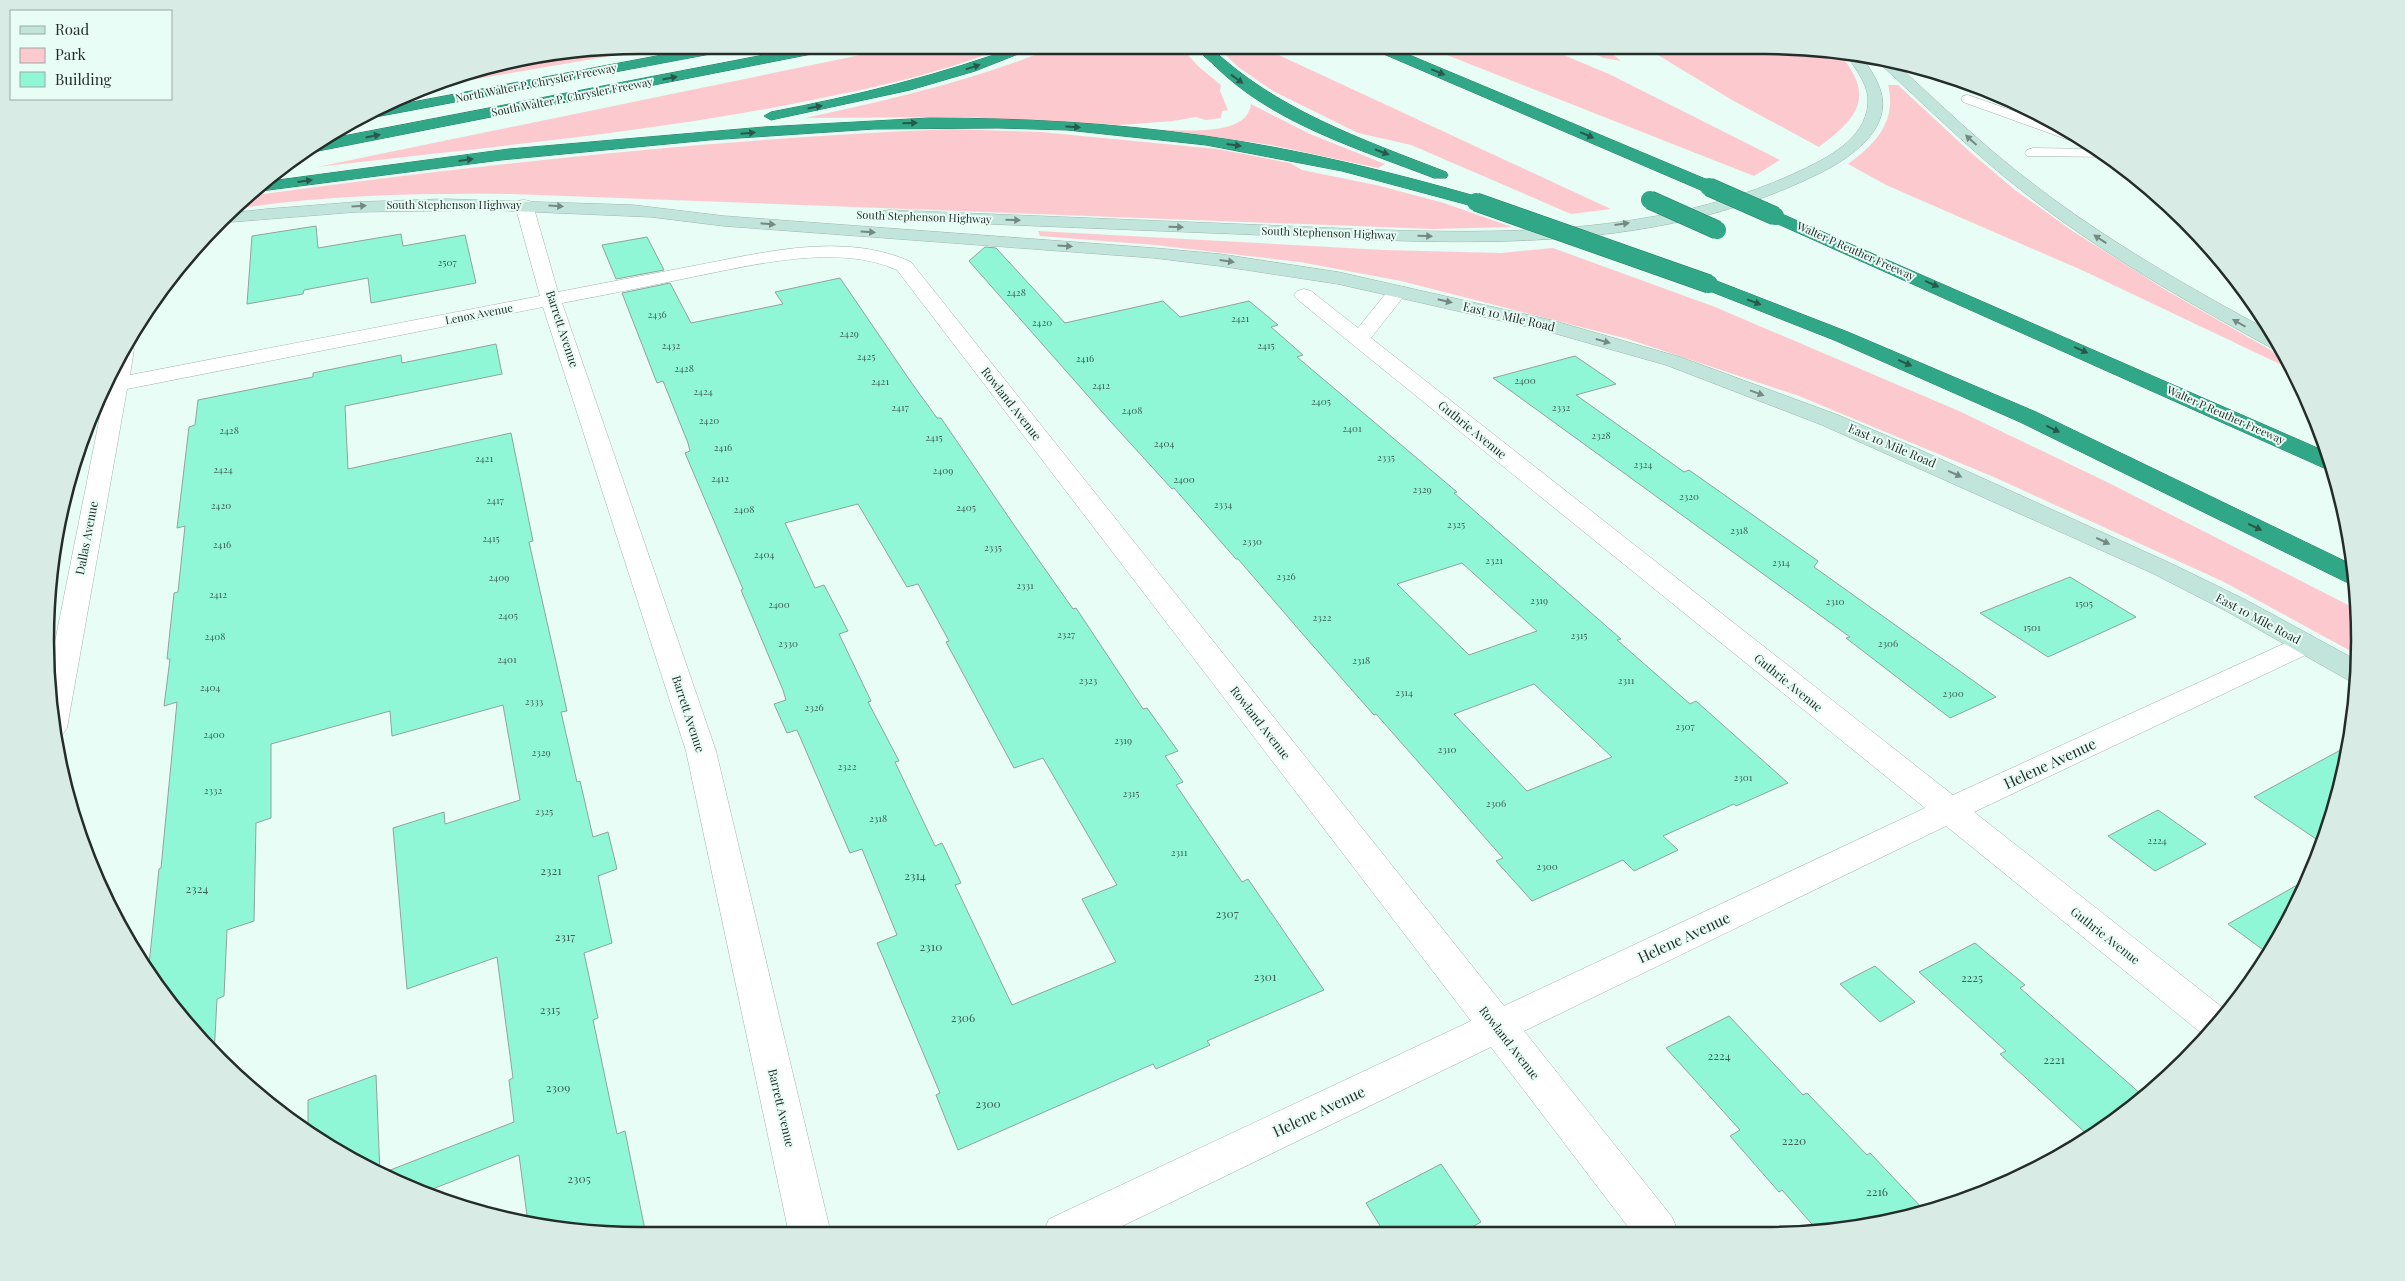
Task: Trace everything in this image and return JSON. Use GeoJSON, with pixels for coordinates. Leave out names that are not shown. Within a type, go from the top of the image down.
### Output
{"type":"FeatureCollection","features":[{"type":"Feature","properties":{"kind":"highway","name":"North Walter P. Chrysler Freeway"},"geometry":{"type":"LineString","coordinates":[[389,111],[688,54]]}},
{"type":"Feature","properties":{"kind":"highway","name":"South Walter P. Chrysler Freeway"},"geometry":{"type":"LineString","coordinates":[[329,144],[791,54]]}},
{"type":"Feature","properties":{"kind":"highway"},"geometry":{"type":"LineString","coordinates":[[269,186],[656,135],[834,104],[943,76],[1008,54]]}},
{"type":"Feature","properties":{"kind":"highway"},"geometry":{"type":"LineString","coordinates":[[1209,54],[1236,80],[1291,111],[1370,148],[1484,199],[1841,336],[2028,417],[2347,572]]}},
{"type":"Feature","properties":{"kind":"highway","name":"Walter P Reuther Freeway"},"geometry":{"type":"LineString","coordinates":[[1396,54],[1709,187],[2322,459]]}},
{"type":"Feature","properties":{"kind":"highway"},"geometry":{"type":"LineString","coordinates":[[420,96],[640,63]]}},
{"type":"Feature","properties":{"kind":"highway"},"geometry":{"type":"LineString","coordinates":[[490,156],[842,125],[932,123],[1041,125],[1135,132],[1261,149],[1484,199]]}},
{"type":"Feature","properties":{"kind":"highway"},"geometry":{"type":"LineString","coordinates":[[1650,200],[1717,230]]}},
{"type":"Feature","properties":{"kind":"main road","name":"South Stephenson Highway"},"geometry":{"type":"LineString","coordinates":[[873,214],[1436,237],[1523,234],[1634,222],[1722,204],[1779,187],[1806,175],[1855,144],[1868,129],[1875,98],[1871,82],[1858,62]]}},
{"type":"Feature","properties":{"kind":"main road"},"geometry":{"type":"LineString","coordinates":[[1893,68],[1972,142],[2035,194],[2138,263],[2266,337]]}},
{"type":"Feature","properties":{"kind":"main road","name":"South Stephenson Highway"},"geometry":{"type":"LineString","coordinates":[[235,218],[309,209],[390,204],[524,205],[685,213],[743,222],[1173,255],[1300,272],[1398,290]]}},
{"type":"Feature","properties":{"kind":"main road","name":"South Stephenson Highway"},"geometry":{"type":"LineString","coordinates":[[685,213],[734,210],[853,214]]}},
{"type":"Feature","properties":{"kind":"main road","name":"East 10 Mile Road"},"geometry":{"type":"LineString","coordinates":[[1398,290],[1551,326],[1673,361],[1830,420],[2002,494],[2161,568],[2237,606],[2350,669]]}},
{"type":"Feature","properties":{"kind":"street"},"geometry":{"type":"LineString","coordinates":[[1968,99],[2054,130]]}},
{"type":"Feature","properties":{"kind":"street"},"geometry":{"type":"LineString","coordinates":[[2033,153],[2091,154]]}},
{"type":"Feature","properties":{"kind":"street","name":"Barrett Avenue"},"geometry":{"type":"LineString","coordinates":[[524,205],[551,300],[701,751],[808,1227]]}},
{"type":"Feature","properties":{"kind":"street","name":"Lenox Avenue"},"geometry":{"type":"LineString","coordinates":[[118,384],[778,255],[797,253],[841,255]]}},
{"type":"Feature","properties":{"kind":"street","name":"Rowland Avenue"},"geometry":{"type":"LineString","coordinates":[[841,255],[875,257],[896,261],[904,266],[1653,1227]]}},
{"type":"Feature","properties":{"kind":"street"},"geometry":{"type":"LineString","coordinates":[[1359,340],[1398,290]]}},
{"type":"Feature","properties":{"kind":"street","name":"Guthrie Avenue"},"geometry":{"type":"LineString","coordinates":[[1304,295],[2212,1020]]}},
{"type":"Feature","properties":{"kind":"street","name":"Dallas Avenue"},"geometry":{"type":"LineString","coordinates":[[57,701],[121,368]]}},
{"type":"Feature","properties":{"kind":"street","name":"Helene Avenue"},"geometry":{"type":"LineString","coordinates":[[1077,1227],[1948,811],[2306,644]]}},
{"type":"Feature","properties":{"kind":"green space"},"geometry":{"type":"Polygon","coordinates":[[[865,54],[987,54],[963,63],[891,83],[755,111],[631,130],[317,167],[865,54]]]}},
{"type":"Feature","properties":{"kind":"green space"},"geometry":{"type":"Polygon","coordinates":[[[1037,54],[1187,54],[1198,66],[1221,85],[1220,91],[1228,110],[1222,111],[1221,118],[1206,120],[1196,117],[1173,121],[1120,125],[965,117],[805,118],[934,88],[1037,54]]]}},
{"type":"Feature","properties":{"kind":"green space"},"geometry":{"type":"Polygon","coordinates":[[[1225,54],[1276,54],[1611,209],[1571,214],[1411,145],[1358,133],[1273,91],[1238,67],[1225,54]]]}},
{"type":"Feature","properties":{"kind":"green space"},"geometry":{"type":"Polygon","coordinates":[[[1444,54],[1561,54],[1609,74],[1780,160],[1754,176],[1444,54]]]}},
{"type":"Feature","properties":{"kind":"green space"},"geometry":{"type":"Polygon","coordinates":[[[1594,54],[1613,54],[1621,61],[1594,54]]]}},
{"type":"Feature","properties":{"kind":"green space"},"geometry":{"type":"Polygon","coordinates":[[[1656,54],[1803,55],[1844,59],[1857,81],[1859,93],[1858,105],[1853,115],[1844,126],[1819,147],[1732,100],[1656,54]]]}},
{"type":"Feature","properties":{"kind":"green space"},"geometry":{"type":"Polygon","coordinates":[[[619,55],[467,80],[526,65],[564,59],[619,55]]]}},
{"type":"Feature","properties":{"kind":"green space"},"geometry":{"type":"Polygon","coordinates":[[[1888,85],[1898,85],[1969,151],[2015,190],[2074,232],[2169,292],[2276,353],[2283,366],[2086,272],[1886,185],[1848,164],[1875,140],[1882,130],[1887,121],[1890,98],[1888,85]]]}},
{"type":"Feature","properties":{"kind":"green space"},"geometry":{"type":"Polygon","coordinates":[[[1251,104],[1310,134],[1385,164],[1378,168],[1271,145],[1165,130],[1202,130],[1229,126],[1240,122],[1247,114],[1251,104]]]}},
{"type":"Feature","properties":{"kind":"green space"},"geometry":{"type":"Polygon","coordinates":[[[950,129],[1041,132],[1217,149],[1290,163],[1302,170],[1376,185],[1444,203],[1512,227],[1433,229],[512,194],[373,196],[245,208],[260,194],[423,173],[598,154],[862,133],[950,129]]]}},
{"type":"Feature","properties":{"kind":"green space"},"geometry":{"type":"Polygon","coordinates":[[[1038,231],[1384,250],[1501,253],[1553,248],[1715,307],[1959,411],[2109,483],[2350,606],[2351,651],[2224,582],[1996,478],[1799,396],[1628,339],[1401,281],[1300,262],[1155,245],[1040,236],[1038,231]]]}},
{"type":"Feature","properties":{"kind":"building"},"geometry":{"type":"Polygon","coordinates":[[[316,226],[318,248],[401,234],[403,246],[465,235],[476,283],[371,303],[368,278],[304,290],[303,294],[247,304],[252,236],[316,226]]]}},
{"type":"Feature","properties":{"kind":"building"},"geometry":{"type":"Polygon","coordinates":[[[647,237],[664,270],[616,279],[602,245],[647,237]]]}},
{"type":"Feature","properties":{"kind":"building"},"geometry":{"type":"Polygon","coordinates":[[[985,247],[996,248],[1065,323],[1163,301],[1180,317],[1249,301],[1278,325],[1271,327],[1303,355],[1297,357],[1457,492],[1454,493],[1621,639],[1617,640],[1690,704],[1696,701],[1788,783],[1736,806],[1734,804],[1663,836],[1678,850],[1634,871],[1623,860],[1532,901],[1496,861],[1503,858],[1376,714],[1374,715],[1238,559],[1111,422],[969,261],[985,247]],[[1462,563],[1397,584],[1469,655],[1537,631],[1462,563]],[[1534,684],[1454,714],[1527,791],[1612,757],[1534,684]]]}},
{"type":"Feature","properties":{"kind":"building"},"geometry":{"type":"Polygon","coordinates":[[[840,278],[911,382],[937,418],[941,418],[1073,609],[1076,608],[1143,709],[1147,708],[1178,751],[1165,756],[1183,782],[1176,785],[1242,882],[1248,879],[1324,990],[1207,1041],[1210,1045],[1156,1069],[1153,1064],[958,1150],[936,1095],[940,1093],[877,943],[897,935],[862,849],[850,853],[797,730],[787,733],[774,704],[786,700],[783,690],[741,590],[743,589],[685,453],[690,451],[688,443],[663,381],[657,383],[622,293],[670,283],[691,323],[783,304],[775,292],[840,278]],[[858,504],[785,523],[815,588],[824,585],[848,631],[839,634],[871,701],[868,702],[899,761],[895,762],[935,846],[942,843],[961,883],[955,885],[1012,1005],[1116,962],[1082,899],[1117,885],[1043,758],[1014,768],[946,642],[949,641],[918,584],[907,587],[858,504]]]}},
{"type":"Feature","properties":{"kind":"building"},"geometry":{"type":"Polygon","coordinates":[[[496,344],[502,374],[345,406],[348,469],[511,433],[533,541],[529,542],[567,711],[561,712],[577,782],[580,781],[593,837],[608,832],[617,869],[598,876],[612,943],[584,953],[598,1018],[593,1020],[617,1134],[625,1131],[644,1227],[602,1226],[527,1216],[519,1155],[433,1189],[389,1171],[514,1122],[509,1080],[513,1078],[497,957],[407,989],[393,828],[444,812],[445,824],[520,800],[503,705],[392,736],[390,711],[271,744],[271,818],[256,823],[254,921],[227,930],[224,996],[217,999],[215,1043],[175,998],[149,961],[159,869],[161,868],[177,702],[164,706],[170,659],[167,659],[174,593],[178,592],[185,526],[177,528],[189,427],[195,425],[198,400],[313,377],[313,373],[401,355],[402,363],[496,344]]]}},
{"type":"Feature","properties":{"kind":"building"},"geometry":{"type":"Polygon","coordinates":[[[1575,356],[1616,384],[1576,395],[1684,472],[1689,470],[1818,561],[1814,567],[1996,697],[1950,718],[1846,638],[1850,637],[1493,378],[1575,356]]]}},
{"type":"Feature","properties":{"kind":"building"},"geometry":{"type":"Polygon","coordinates":[[[2070,577],[2136,617],[2048,657],[1980,613],[2070,577]]]}},
{"type":"Feature","properties":{"kind":"building"},"geometry":{"type":"Polygon","coordinates":[[[2341,750],[2331,792],[2316,839],[2254,797],[2341,750]]]}},
{"type":"Feature","properties":{"kind":"building"},"geometry":{"type":"Polygon","coordinates":[[[2158,810],[2206,844],[2155,871],[2108,836],[2158,810]]]}},
{"type":"Feature","properties":{"kind":"building"},"geometry":{"type":"Polygon","coordinates":[[[2298,885],[2273,934],[2263,950],[2228,924],[2298,885]]]}},
{"type":"Feature","properties":{"kind":"building"},"geometry":{"type":"Polygon","coordinates":[[[1975,943],[2025,985],[2020,988],[2139,1092],[2084,1132],[2000,1054],[2006,1051],[1919,972],[1975,943]]]}},
{"type":"Feature","properties":{"kind":"building"},"geometry":{"type":"Polygon","coordinates":[[[1875,966],[1915,1002],[1880,1022],[1840,984],[1875,966]]]}},
{"type":"Feature","properties":{"kind":"building"},"geometry":{"type":"Polygon","coordinates":[[[1729,1016],[1803,1095],[1807,1093],[1867,1155],[1870,1153],[1920,1206],[1879,1216],[1813,1225],[1782,1190],[1779,1192],[1730,1136],[1740,1130],[1666,1048],[1729,1016]]]}},
{"type":"Feature","properties":{"kind":"building"},"geometry":{"type":"Polygon","coordinates":[[[376,1075],[380,1166],[347,1149],[308,1123],[308,1100],[376,1075]]]}},
{"type":"Feature","properties":{"kind":"building"},"geometry":{"type":"Polygon","coordinates":[[[1441,1164],[1481,1222],[1472,1227],[1381,1227],[1366,1203],[1441,1164]]]}}]}
